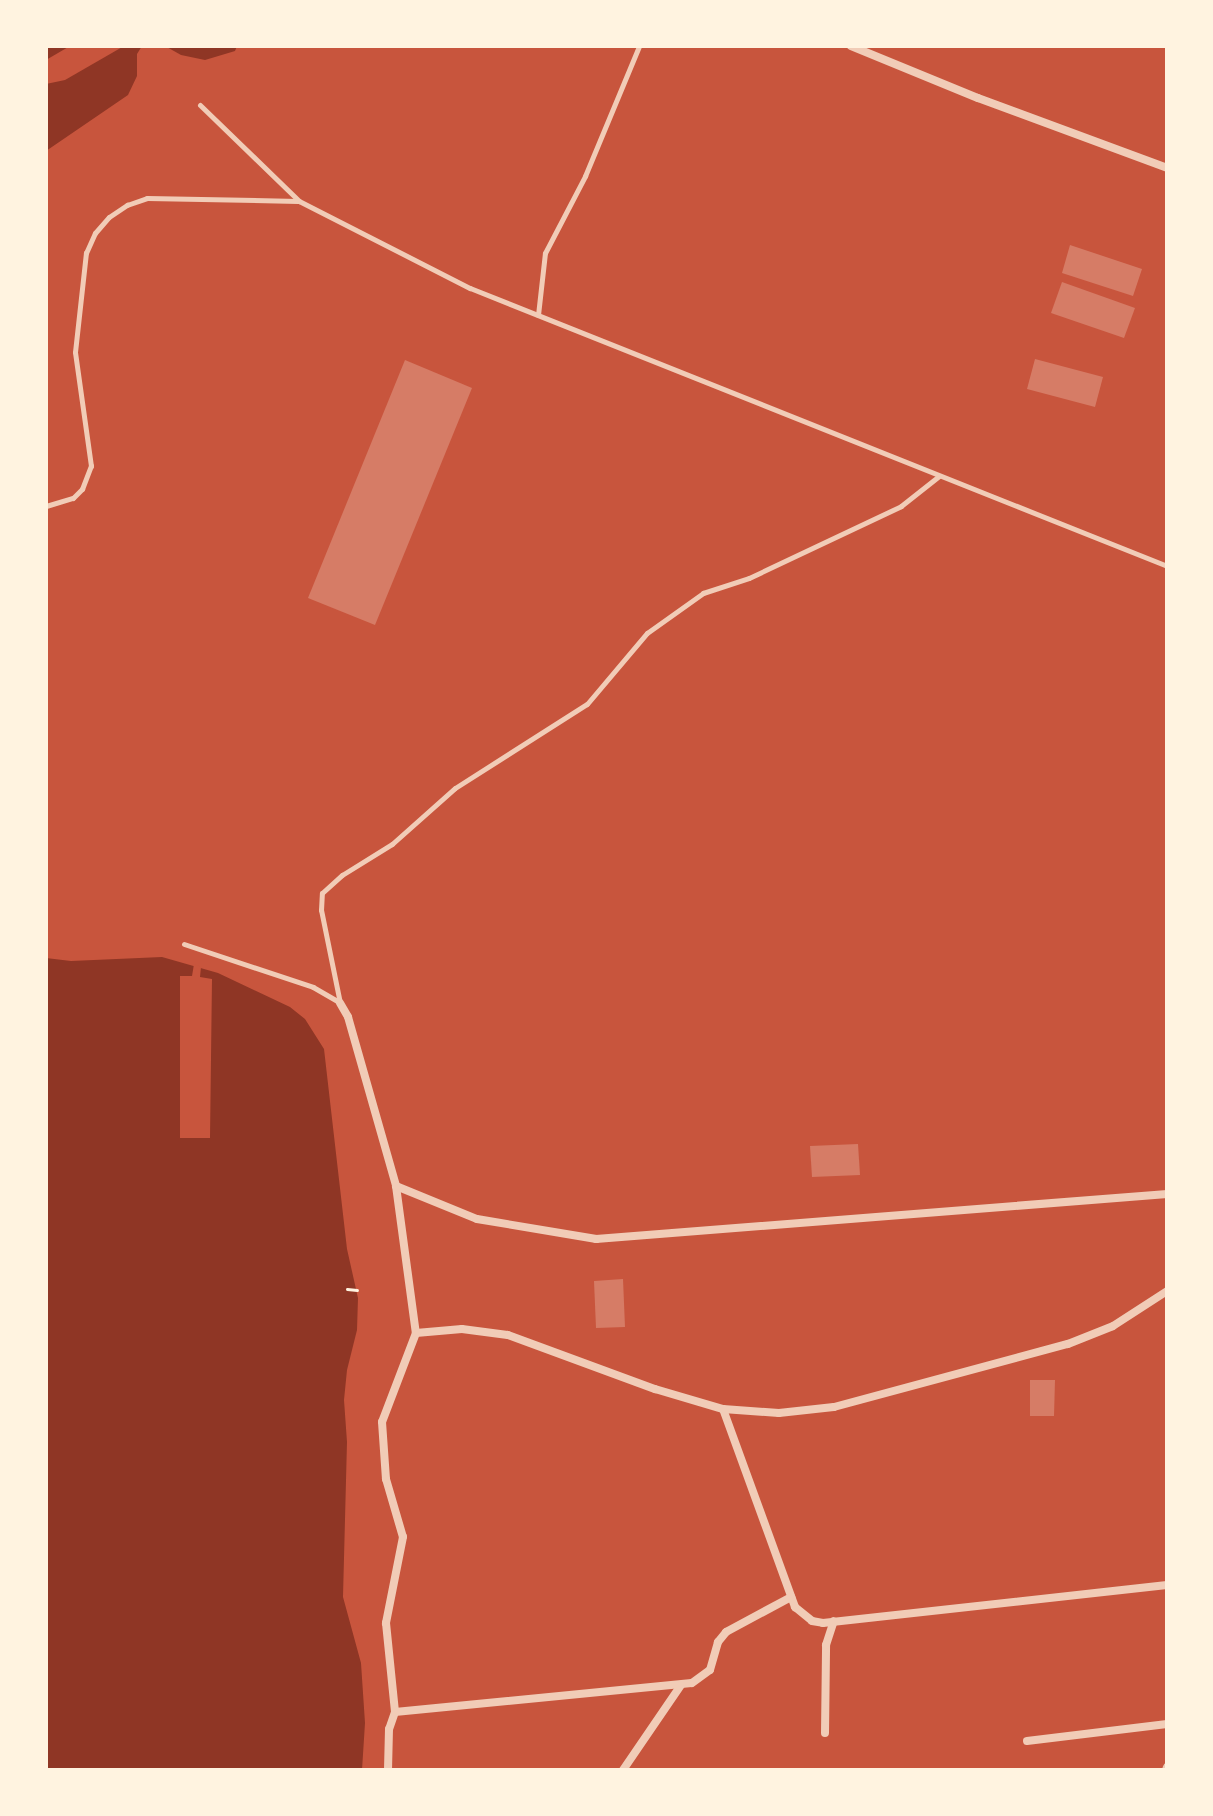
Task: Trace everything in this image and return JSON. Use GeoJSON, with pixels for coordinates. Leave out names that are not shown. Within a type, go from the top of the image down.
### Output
{"type":"FeatureCollection","features":[{"type":"Feature","properties":{"kind":"street"},"geometry":{"type":"LineString","coordinates":[[851,46],[978,98],[1167,168]]}},
{"type":"Feature","properties":{"kind":"street"},"geometry":{"type":"LineString","coordinates":[[340,1003],[348,1017],[396,1186],[416,1333],[382,1422],[386,1479],[403,1537],[386,1623],[395,1712],[389,1729],[388,1770]]}},
{"type":"Feature","properties":{"kind":"street"},"geometry":{"type":"LineString","coordinates":[[396,1186],[477,1219],[596,1239],[1167,1194]]}},
{"type":"Feature","properties":{"kind":"street"},"geometry":{"type":"LineString","coordinates":[[416,1333],[462,1329],[508,1335],[655,1389],[723,1409],[779,1413],[834,1407],[1068,1344],[1113,1326],[1167,1291]]}},
{"type":"Feature","properties":{"kind":"street"},"geometry":{"type":"LineString","coordinates":[[723,1409],[791,1597],[802,1615],[812,1621],[1167,1585]]}},
{"type":"Feature","properties":{"kind":"street"},"geometry":{"type":"LineString","coordinates":[[395,1712],[692,1683],[710,1670],[718,1642],[726,1632],[791,1597]]}},
{"type":"Feature","properties":{"kind":"street"},"geometry":{"type":"LineString","coordinates":[[825,1733],[826,1645],[834,1621]]}},
{"type":"Feature","properties":{"kind":"street"},"geometry":{"type":"LineString","coordinates":[[623,1770],[681,1685]]}},
{"type":"Feature","properties":{"kind":"street"},"geometry":{"type":"LineString","coordinates":[[1027,1741],[1167,1724]]}},
{"type":"Feature","properties":{"kind":"lane"},"geometry":{"type":"LineString","coordinates":[[538,315],[545,253],[585,176],[639,46]]}},
{"type":"Feature","properties":{"kind":"lane"},"geometry":{"type":"LineString","coordinates":[[200,105],[299,201],[457,281],[1167,566]]}},
{"type":"Feature","properties":{"kind":"lane"},"geometry":{"type":"LineString","coordinates":[[46,506],[73,498],[88,478],[89,453],[75,352],[86,253],[95,233],[109,217],[127,205],[147,198],[299,201]]}},
{"type":"Feature","properties":{"kind":"lane"},"geometry":{"type":"LineString","coordinates":[[340,1003],[321,910],[322,893],[342,875],[392,844],[455,788],[587,704],[647,633],[703,593],[749,578],[901,506],[940,476]]}},
{"type":"Feature","properties":{"kind":"lane"},"geometry":{"type":"LineString","coordinates":[[184,944],[313,987],[340,1003]]}},
{"type":"Feature","properties":{"kind":"path"},"geometry":{"type":"LineString","coordinates":[[347,1289],[357,1290]]}},
{"type":"Feature","properties":{"kind":"shaded area"},"geometry":{"type":"Polygon","coordinates":[[[46,46],[142,46],[137,54],[137,76],[128,95],[46,151],[46,46]]]}},
{"type":"Feature","properties":{"kind":"shaded area"},"geometry":{"type":"Polygon","coordinates":[[[165,46],[237,46],[235,51],[205,60],[181,55],[165,46]]]}},
{"type":"Feature","properties":{"kind":"shaded area"},"geometry":{"type":"Polygon","coordinates":[[[162,957],[218,973],[290,1007],[305,1019],[324,1049],[347,1249],[358,1298],[357,1330],[347,1370],[344,1400],[347,1442],[343,1597],[361,1663],[365,1723],[362,1770],[46,1770],[46,958],[71,961],[162,957]]]}},
{"type":"Feature","properties":{"kind":"pier"},"geometry":{"type":"Polygon","coordinates":[[[70,46],[124,46],[65,80],[46,84],[46,60],[70,46]]]}},
{"type":"Feature","properties":{"kind":"pier"},"geometry":{"type":"Polygon","coordinates":[[[194,964],[201,967],[200,977],[212,979],[210,1138],[180,1138],[180,976],[192,976],[194,964]]]}},
{"type":"Feature","properties":{"kind":"building"},"geometry":{"type":"Polygon","coordinates":[[[1070,245],[1142,269],[1133,296],[1062,273],[1070,245]]]}},
{"type":"Feature","properties":{"kind":"building"},"geometry":{"type":"Polygon","coordinates":[[[1062,282],[1135,308],[1124,338],[1051,313],[1062,282]]]}},
{"type":"Feature","properties":{"kind":"building"},"geometry":{"type":"Polygon","coordinates":[[[1035,359],[1103,377],[1095,407],[1027,389],[1035,359]]]}},
{"type":"Feature","properties":{"kind":"building"},"geometry":{"type":"Polygon","coordinates":[[[405,360],[472,388],[375,625],[308,598],[405,360]]]}},
{"type":"Feature","properties":{"kind":"building"},"geometry":{"type":"Polygon","coordinates":[[[858,1144],[860,1175],[812,1177],[810,1146],[858,1144]]]}},
{"type":"Feature","properties":{"kind":"building"},"geometry":{"type":"Polygon","coordinates":[[[623,1279],[625,1327],[596,1328],[594,1281],[623,1279]]]}},
{"type":"Feature","properties":{"kind":"building"},"geometry":{"type":"Polygon","coordinates":[[[1030,1380],[1055,1380],[1054,1416],[1030,1416],[1030,1380]]]}}]}
